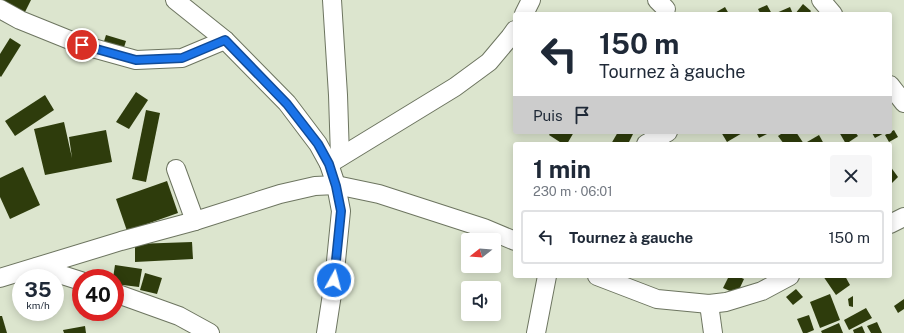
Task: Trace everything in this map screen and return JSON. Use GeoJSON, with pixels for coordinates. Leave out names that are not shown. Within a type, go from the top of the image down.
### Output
{"type":"FeatureCollection","features":[{"type":"Feature","properties":{"kind":"street"},"geometry":{"type":"LineString","coordinates":[[175,0],[225,40],[287,104],[318,144],[334,160]]}},
{"type":"Feature","properties":{"kind":"street"},"geometry":{"type":"LineString","coordinates":[[326,333],[334,280],[341,211],[336,186],[334,160],[338,95],[332,0]]}},
{"type":"Feature","properties":{"kind":"street"},"geometry":{"type":"LineString","coordinates":[[525,12],[531,0]]}},
{"type":"Feature","properties":{"kind":"street"},"geometry":{"type":"LineString","coordinates":[[821,0],[831,12]]}},
{"type":"Feature","properties":{"kind":"street"},"geometry":{"type":"LineString","coordinates":[[0,9],[20,20],[82,45],[136,60],[182,58],[225,40]]}},
{"type":"Feature","properties":{"kind":"street"},"geometry":{"type":"LineString","coordinates":[[334,160],[455,87],[489,62],[513,33]]}},
{"type":"Feature","properties":{"kind":"street"},"geometry":{"type":"LineString","coordinates":[[892,88],[904,103]]}},
{"type":"Feature","properties":{"kind":"street"},"geometry":{"type":"LineString","coordinates":[[650,142],[664,134]]}},
{"type":"Feature","properties":{"kind":"street"},"geometry":{"type":"LineString","coordinates":[[176,169],[195,221]]}},
{"type":"Feature","properties":{"kind":"street"},"geometry":{"type":"LineString","coordinates":[[0,278],[121,241],[195,221],[287,192],[315,186],[336,186],[378,194],[484,228],[513,240]]}},
{"type":"Feature","properties":{"kind":"street"},"geometry":{"type":"LineString","coordinates":[[892,223],[904,217]]}},
{"type":"Feature","properties":{"kind":"street"},"geometry":{"type":"LineString","coordinates":[[37,267],[72,278]]}},
{"type":"Feature","properties":{"kind":"street"},"geometry":{"type":"LineString","coordinates":[[536,333],[547,278]]}},
{"type":"Feature","properties":{"kind":"street"},"geometry":{"type":"LineString","coordinates":[[602,278],[657,299],[709,304],[726,302],[762,291],[786,278]]}},
{"type":"Feature","properties":{"kind":"street"},"geometry":{"type":"LineString","coordinates":[[124,296],[179,316],[210,333]]}},
{"type":"Feature","properties":{"kind":"street"},"geometry":{"type":"LineString","coordinates":[[709,304],[713,333]]}},
{"type":"Feature","properties":{"kind":"building"},"geometry":{"type":"Polygon","coordinates":[[[0,0],[31,0],[24,14],[0,0]]]}},
{"type":"Feature","properties":{"kind":"building"},"geometry":{"type":"Polygon","coordinates":[[[803,4],[811,11],[810,12],[797,12],[803,4]]]}},
{"type":"Feature","properties":{"kind":"building"},"geometry":{"type":"Polygon","coordinates":[[[767,5],[771,12],[760,12],[758,9],[767,5]]]}},
{"type":"Feature","properties":{"kind":"building"},"geometry":{"type":"Polygon","coordinates":[[[725,7],[728,12],[716,12],[725,7]]]}},
{"type":"Feature","properties":{"kind":"building"},"geometry":{"type":"Polygon","coordinates":[[[790,7],[792,12],[779,12],[790,7]]]}},
{"type":"Feature","properties":{"kind":"building"},"geometry":{"type":"Polygon","coordinates":[[[106,35],[126,41],[122,54],[102,48],[106,35]]]}},
{"type":"Feature","properties":{"kind":"building"},"geometry":{"type":"Polygon","coordinates":[[[10,38],[21,45],[1,77],[0,54],[10,38]]]}},
{"type":"Feature","properties":{"kind":"building"},"geometry":{"type":"Polygon","coordinates":[[[136,92],[148,100],[129,129],[116,122],[136,92]]]}},
{"type":"Feature","properties":{"kind":"building"},"geometry":{"type":"Polygon","coordinates":[[[45,95],[54,110],[15,136],[5,121],[45,95]]]}},
{"type":"Feature","properties":{"kind":"building"},"geometry":{"type":"Polygon","coordinates":[[[146,110],[160,113],[146,182],[132,179],[146,110]]]}},
{"type":"Feature","properties":{"kind":"building"},"geometry":{"type":"Polygon","coordinates":[[[64,122],[72,158],[69,137],[106,130],[112,162],[45,175],[34,129],[64,122]]]}},
{"type":"Feature","properties":{"kind":"building"},"geometry":{"type":"Polygon","coordinates":[[[894,130],[898,137],[889,142],[885,135],[892,134],[892,131],[894,130]]]}},
{"type":"Feature","properties":{"kind":"building"},"geometry":{"type":"Polygon","coordinates":[[[573,134],[568,142],[560,142],[549,135],[573,134]]]}},
{"type":"Feature","properties":{"kind":"building"},"geometry":{"type":"Polygon","coordinates":[[[617,134],[633,134],[629,142],[612,142],[617,134]]]}},
{"type":"Feature","properties":{"kind":"building"},"geometry":{"type":"Polygon","coordinates":[[[722,134],[741,134],[727,142],[722,134]]]}},
{"type":"Feature","properties":{"kind":"building"},"geometry":{"type":"Polygon","coordinates":[[[757,134],[767,134],[759,138],[757,134]]]}},
{"type":"Feature","properties":{"kind":"building"},"geometry":{"type":"Polygon","coordinates":[[[781,134],[797,134],[803,142],[782,142],[778,136],[781,134]]]}},
{"type":"Feature","properties":{"kind":"building"},"geometry":{"type":"Polygon","coordinates":[[[840,134],[856,134],[858,136],[849,142],[845,142],[840,134]]]}},
{"type":"Feature","properties":{"kind":"building"},"geometry":{"type":"Polygon","coordinates":[[[873,134],[882,134],[875,138],[873,134]]]}},
{"type":"Feature","properties":{"kind":"building"},"geometry":{"type":"Polygon","coordinates":[[[819,135],[823,142],[807,142],[819,135]]]}},
{"type":"Feature","properties":{"kind":"building"},"geometry":{"type":"Polygon","coordinates":[[[23,167],[40,205],[10,219],[0,197],[0,178],[23,167]]]}},
{"type":"Feature","properties":{"kind":"building"},"geometry":{"type":"Polygon","coordinates":[[[892,169],[898,177],[892,183],[892,169]]]}},
{"type":"Feature","properties":{"kind":"building"},"geometry":{"type":"Polygon","coordinates":[[[167,181],[178,213],[127,231],[116,199],[167,181]]]}},
{"type":"Feature","properties":{"kind":"building"},"geometry":{"type":"Polygon","coordinates":[[[192,242],[193,259],[135,262],[135,244],[192,242]]]}},
{"type":"Feature","properties":{"kind":"building"},"geometry":{"type":"Polygon","coordinates":[[[115,265],[142,269],[139,287],[124,285],[124,269],[114,269],[115,265]]]}},
{"type":"Feature","properties":{"kind":"building"},"geometry":{"type":"Polygon","coordinates":[[[145,273],[162,278],[157,294],[140,290],[145,273]]]}},
{"type":"Feature","properties":{"kind":"building"},"geometry":{"type":"Polygon","coordinates":[[[728,278],[744,279],[737,294],[723,288],[728,278]]]}},
{"type":"Feature","properties":{"kind":"building"},"geometry":{"type":"Polygon","coordinates":[[[824,278],[846,278],[850,285],[836,295],[824,278]]]}},
{"type":"Feature","properties":{"kind":"building"},"geometry":{"type":"Polygon","coordinates":[[[796,289],[803,297],[793,305],[786,297],[796,289]]]}},
{"type":"Feature","properties":{"kind":"building"},"geometry":{"type":"Polygon","coordinates":[[[830,294],[840,320],[820,328],[810,302],[830,294]]]}},
{"type":"Feature","properties":{"kind":"building"},"geometry":{"type":"Polygon","coordinates":[[[853,296],[853,307],[849,306],[848,299],[853,296]]]}},
{"type":"Feature","properties":{"kind":"building"},"geometry":{"type":"Polygon","coordinates":[[[904,299],[904,309],[898,313],[894,306],[904,299]]]}},
{"type":"Feature","properties":{"kind":"building"},"geometry":{"type":"Polygon","coordinates":[[[866,308],[872,318],[849,330],[844,320],[866,308]]]}},
{"type":"Feature","properties":{"kind":"building"},"geometry":{"type":"Polygon","coordinates":[[[809,315],[814,330],[803,333],[797,319],[809,315]]]}},
{"type":"Feature","properties":{"kind":"building"},"geometry":{"type":"Polygon","coordinates":[[[0,316],[2,316],[7,333],[0,333],[0,316]]]}},
{"type":"Feature","properties":{"kind":"building"},"geometry":{"type":"Polygon","coordinates":[[[877,322],[882,333],[871,333],[867,326],[877,322]]]}},
{"type":"Feature","properties":{"kind":"building"},"geometry":{"type":"Polygon","coordinates":[[[839,323],[843,333],[822,333],[821,331],[839,323]]]}},
{"type":"Feature","properties":{"kind":"building"},"geometry":{"type":"Polygon","coordinates":[[[85,326],[86,333],[64,333],[63,330],[85,326]]]}},
{"type":"Feature","properties":{"kind":"building"},"geometry":{"type":"Polygon","coordinates":[[[862,326],[865,333],[854,333],[853,330],[862,326]]]}},
{"type":"Feature","properties":{"kind":"route"},"geometry":{"type":"LineString","coordinates":[[82,45],[136,60],[182,58],[225,40],[287,104],[318,144],[329,164],[336,186],[341,211],[334,280]]}}]}
